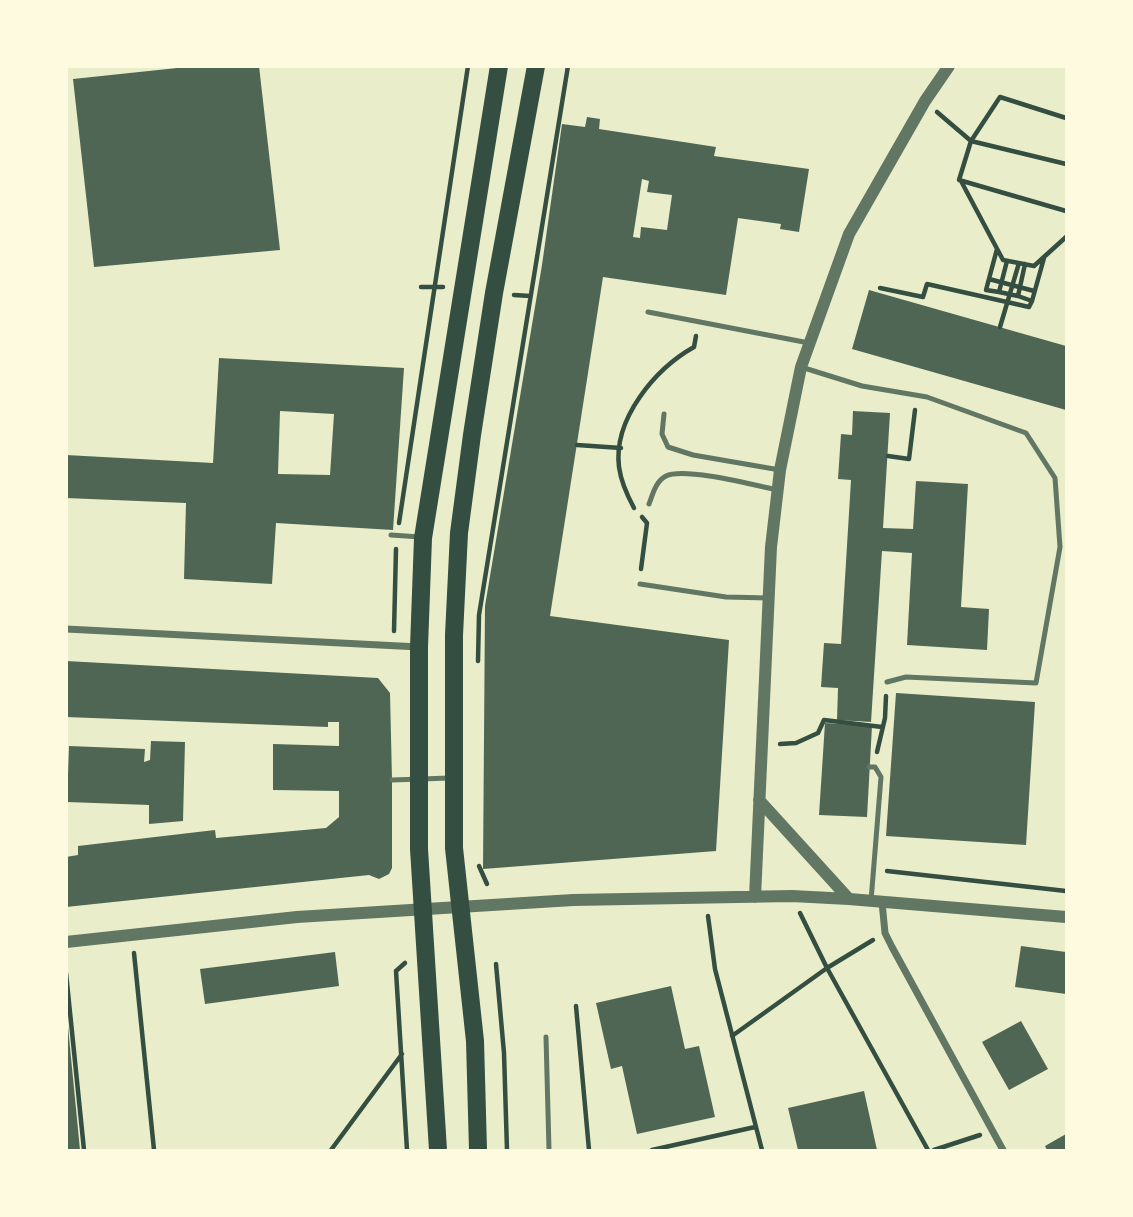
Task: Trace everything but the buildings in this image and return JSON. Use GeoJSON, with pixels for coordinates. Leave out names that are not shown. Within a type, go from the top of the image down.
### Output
{"type":"FeatureCollection","features":[{"type":"Feature","properties":{"kind":"main road"},"geometry":{"type":"LineString","coordinates":[[438,1150],[431,1018],[421,909],[419,648],[423,538],[499,66]]}},
{"type":"Feature","properties":{"kind":"main road"},"geometry":{"type":"LineString","coordinates":[[478,1150],[475,1041],[454,848],[454,635],[460,533],[492,306],[536,66]]}},
{"type":"Feature","properties":{"kind":"street"},"geometry":{"type":"LineString","coordinates":[[755,897],[769,598],[777,490],[801,367],[849,234],[925,102],[949,66]]}},
{"type":"Feature","properties":{"kind":"street"},"geometry":{"type":"LineString","coordinates":[[66,629],[419,648]]}},
{"type":"Feature","properties":{"kind":"street"},"geometry":{"type":"LineString","coordinates":[[759,800],[849,899]]}},
{"type":"Feature","properties":{"kind":"street"},"geometry":{"type":"LineString","coordinates":[[66,942],[297,917],[573,900],[792,896],[1066,917]]}},
{"type":"Feature","properties":{"kind":"street"},"geometry":{"type":"LineString","coordinates":[[877,902],[885,933],[1003,1150]]}},
{"type":"Feature","properties":{"kind":"lane"},"geometry":{"type":"LineString","coordinates":[[648,312],[809,343]]}},
{"type":"Feature","properties":{"kind":"lane"},"geometry":{"type":"LineString","coordinates":[[801,367],[862,386],[927,397],[1026,433],[1055,478],[1060,547],[1036,683],[906,677],[887,682]]}},
{"type":"Feature","properties":{"kind":"lane"},"geometry":{"type":"LineString","coordinates":[[664,414],[662,434],[668,447],[693,456],[780,470]]}},
{"type":"Feature","properties":{"kind":"lane"},"geometry":{"type":"LineString","coordinates":[[649,505],[656,485],[667,475],[688,473],[777,490]]}},
{"type":"Feature","properties":{"kind":"lane"},"geometry":{"type":"LineString","coordinates":[[391,535],[423,538]]}},
{"type":"Feature","properties":{"kind":"lane"},"geometry":{"type":"LineString","coordinates":[[640,584],[726,597],[769,598]]}},
{"type":"Feature","properties":{"kind":"lane"},"geometry":{"type":"LineString","coordinates":[[872,767],[881,776],[874,870],[877,902]]}},
{"type":"Feature","properties":{"kind":"lane"},"geometry":{"type":"LineString","coordinates":[[392,779],[453,777]]}},
{"type":"Feature","properties":{"kind":"lane"},"geometry":{"type":"LineString","coordinates":[[546,1037],[549,1150]]}},
{"type":"Feature","properties":{"kind":"path"},"geometry":{"type":"LineString","coordinates":[[421,287],[433,286],[468,66]]}},
{"type":"Feature","properties":{"kind":"path"},"geometry":{"type":"LineString","coordinates":[[478,666],[480,615],[568,66]]}},
{"type":"Feature","properties":{"kind":"path"},"geometry":{"type":"LineString","coordinates":[[1066,118],[1000,97],[971,141],[960,180],[1003,260],[1034,266],[1066,237]]}},
{"type":"Feature","properties":{"kind":"path"},"geometry":{"type":"LineString","coordinates":[[955,128],[971,141],[1066,164]]}},
{"type":"Feature","properties":{"kind":"path"},"geometry":{"type":"LineString","coordinates":[[960,180],[1066,211]]}},
{"type":"Feature","properties":{"kind":"path"},"geometry":{"type":"LineString","coordinates":[[984,297],[997,248]]}},
{"type":"Feature","properties":{"kind":"path"},"geometry":{"type":"LineString","coordinates":[[880,288],[923,297],[927,284],[1029,307],[1044,257]]}},
{"type":"Feature","properties":{"kind":"path"},"geometry":{"type":"LineString","coordinates":[[999,292],[1007,261]]}},
{"type":"Feature","properties":{"kind":"path"},"geometry":{"type":"LineString","coordinates":[[1000,327],[1018,263]]}},
{"type":"Feature","properties":{"kind":"path"},"geometry":{"type":"LineString","coordinates":[[1018,296],[1025,264]]}},
{"type":"Feature","properties":{"kind":"path"},"geometry":{"type":"LineString","coordinates":[[989,279],[1034,291]]}},
{"type":"Feature","properties":{"kind":"path"},"geometry":{"type":"LineString","coordinates":[[986,290],[1032,301]]}},
{"type":"Feature","properties":{"kind":"path"},"geometry":{"type":"LineString","coordinates":[[640,584],[647,523],[633,508],[618,464],[628,416],[662,369],[694,347],[698,320]]}},
{"type":"Feature","properties":{"kind":"path"},"geometry":{"type":"LineString","coordinates":[[888,456],[909,459],[917,395]]}},
{"type":"Feature","properties":{"kind":"path"},"geometry":{"type":"LineString","coordinates":[[577,445],[621,448]]}},
{"type":"Feature","properties":{"kind":"path"},"geometry":{"type":"LineString","coordinates":[[872,767],[885,718],[887,682]]}},
{"type":"Feature","properties":{"kind":"path"},"geometry":{"type":"LineString","coordinates":[[762,746],[796,743],[818,733],[824,720],[881,727]]}},
{"type":"Feature","properties":{"kind":"path"},"geometry":{"type":"LineString","coordinates":[[477,861],[487,884]]}},
{"type":"Feature","properties":{"kind":"path"},"geometry":{"type":"LineString","coordinates":[[874,870],[1066,891]]}},
{"type":"Feature","properties":{"kind":"path"},"geometry":{"type":"LineString","coordinates":[[792,896],[827,968],[928,1150]]}},
{"type":"Feature","properties":{"kind":"path"},"geometry":{"type":"LineString","coordinates":[[706,897],[715,969],[762,1150]]}},
{"type":"Feature","properties":{"kind":"path"},"geometry":{"type":"LineString","coordinates":[[732,1036],[827,968],[885,933]]}},
{"type":"Feature","properties":{"kind":"path"},"geometry":{"type":"LineString","coordinates":[[135,955],[153,1150]]}},
{"type":"Feature","properties":{"kind":"path"},"geometry":{"type":"LineString","coordinates":[[496,964],[504,1053],[508,1150]]}},
{"type":"Feature","properties":{"kind":"path"},"geometry":{"type":"LineString","coordinates":[[396,971],[407,1150]]}},
{"type":"Feature","properties":{"kind":"path"},"geometry":{"type":"LineString","coordinates":[[66,973],[84,1150]]}},
{"type":"Feature","properties":{"kind":"path"},"geometry":{"type":"LineString","coordinates":[[576,1006],[589,1150]]}},
{"type":"Feature","properties":{"kind":"path"},"geometry":{"type":"LineString","coordinates":[[331,1150],[402,1054]]}},
{"type":"Feature","properties":{"kind":"path"},"geometry":{"type":"LineString","coordinates":[[652,1150],[755,1126]]}},
{"type":"Feature","properties":{"kind":"path"},"geometry":{"type":"LineString","coordinates":[[934,1150],[992,1131]]}}]}
